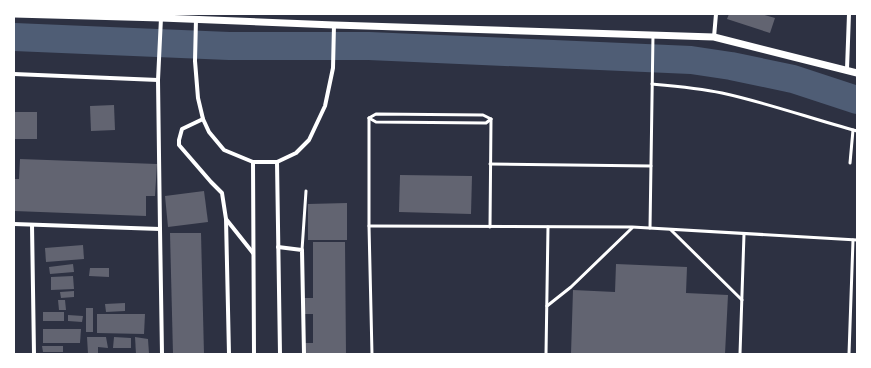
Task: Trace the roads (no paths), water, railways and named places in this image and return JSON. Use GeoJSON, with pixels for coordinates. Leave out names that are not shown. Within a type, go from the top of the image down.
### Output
{"type":"FeatureCollection","features":[{"type":"Feature","properties":{"kind":"street"},"geometry":{"type":"LineString","coordinates":[[14,14],[714,37],[857,73]]}},
{"type":"Feature","properties":{"kind":"street"},"geometry":{"type":"LineString","coordinates":[[714,37],[716,14]]}},
{"type":"Feature","properties":{"kind":"street"},"geometry":{"type":"LineString","coordinates":[[846,70],[849,14]]}},
{"type":"Feature","properties":{"kind":"street"},"geometry":{"type":"LineString","coordinates":[[161,18],[158,80],[162,354]]}},
{"type":"Feature","properties":{"kind":"street"},"geometry":{"type":"LineString","coordinates":[[196,19],[195,61],[198,98],[203,119],[209,132],[224,150],[252,162],[277,162],[296,153],[309,140],[325,106],[333,68],[334,25]]}},
{"type":"Feature","properties":{"kind":"street"},"geometry":{"type":"LineString","coordinates":[[14,74],[158,80]]}},
{"type":"Feature","properties":{"kind":"street"},"geometry":{"type":"LineString","coordinates":[[203,119],[182,129],[179,145],[222,193],[226,219],[229,354]]}},
{"type":"Feature","properties":{"kind":"street"},"geometry":{"type":"LineString","coordinates":[[252,162],[254,354]]}},
{"type":"Feature","properties":{"kind":"street"},"geometry":{"type":"LineString","coordinates":[[277,162],[280,354]]}},
{"type":"Feature","properties":{"kind":"street"},"geometry":{"type":"LineString","coordinates":[[226,219],[253,253]]}},
{"type":"Feature","properties":{"kind":"street"},"geometry":{"type":"LineString","coordinates":[[14,224],[160,229]]}},
{"type":"Feature","properties":{"kind":"street"},"geometry":{"type":"LineString","coordinates":[[32,225],[34,354]]}},
{"type":"Feature","properties":{"kind":"street"},"geometry":{"type":"LineString","coordinates":[[278,247],[302,250],[304,354]]}},
{"type":"Feature","properties":{"kind":"lane"},"geometry":{"type":"LineString","coordinates":[[650,228],[653,35]]}},
{"type":"Feature","properties":{"kind":"lane"},"geometry":{"type":"LineString","coordinates":[[652,84],[703,89],[745,98],[855,131],[850,163]]}},
{"type":"Feature","properties":{"kind":"lane"},"geometry":{"type":"LineString","coordinates":[[369,118],[376,114],[483,115],[490,118]]}},
{"type":"Feature","properties":{"kind":"lane"},"geometry":{"type":"LineString","coordinates":[[369,118],[376,122],[454,123],[486,123],[490,118]]}},
{"type":"Feature","properties":{"kind":"lane"},"geometry":{"type":"LineString","coordinates":[[369,118],[369,226],[372,354]]}},
{"type":"Feature","properties":{"kind":"lane"},"geometry":{"type":"LineString","coordinates":[[490,118],[490,227]]}},
{"type":"Feature","properties":{"kind":"lane"},"geometry":{"type":"LineString","coordinates":[[490,164],[651,166]]}},
{"type":"Feature","properties":{"kind":"lane"},"geometry":{"type":"LineString","coordinates":[[302,250],[306,192]]}},
{"type":"Feature","properties":{"kind":"lane"},"geometry":{"type":"LineString","coordinates":[[369,226],[650,228],[855,240],[850,354]]}},
{"type":"Feature","properties":{"kind":"lane"},"geometry":{"type":"LineString","coordinates":[[546,354],[548,228]]}},
{"type":"Feature","properties":{"kind":"lane"},"geometry":{"type":"LineString","coordinates":[[547,306],[571,287],[632,228]]}},
{"type":"Feature","properties":{"kind":"lane"},"geometry":{"type":"LineString","coordinates":[[671,230],[742,300]]}},
{"type":"Feature","properties":{"kind":"lane"},"geometry":{"type":"LineString","coordinates":[[740,354],[744,234]]}},
{"type":"Feature","properties":{"kind":"waterway"},"geometry":{"type":"LineString","coordinates":[[14,37],[229,46],[369,46],[691,60],[731,66],[793,79],[857,100]]}}]}
